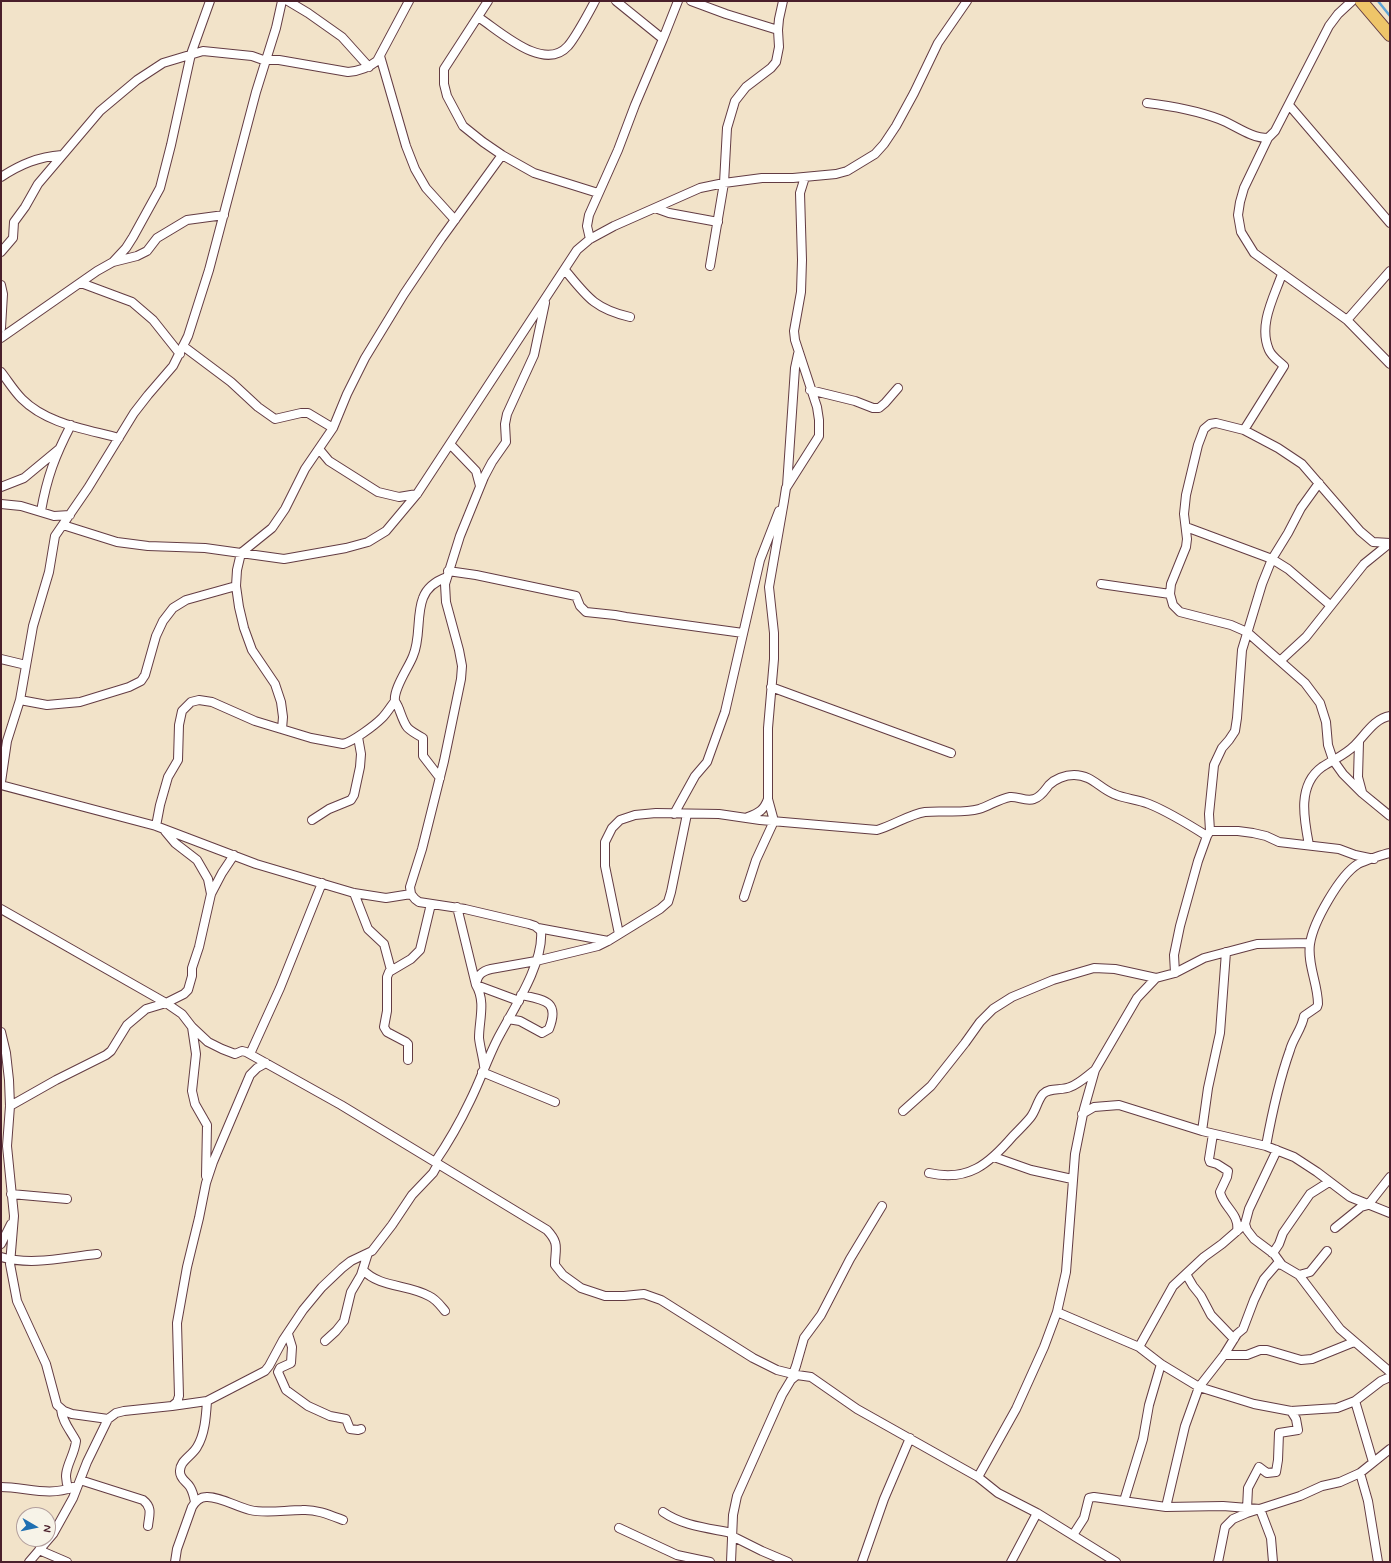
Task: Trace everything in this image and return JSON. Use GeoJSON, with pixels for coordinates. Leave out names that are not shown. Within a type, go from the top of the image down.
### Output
{"type":"FeatureCollection","features":[{"type":"Feature","properties":{"kind":"main road"},"geometry":{"type":"LineString","coordinates":[[1361,1],[1390,36]]}},
{"type":"Feature","properties":{"kind":"street"},"geometry":{"type":"LineString","coordinates":[[1,338],[113,262],[126,248],[133,237],[160,188],[172,145],[191,54],[210,1]]}},
{"type":"Feature","properties":{"kind":"street"},"geometry":{"type":"LineString","coordinates":[[1,782],[7,741],[20,700],[34,626],[49,572],[55,536],[134,414],[173,366],[181,350],[209,270],[282,1]]}},
{"type":"Feature","properties":{"kind":"street"},"geometry":{"type":"LineString","coordinates":[[288,1],[342,37],[370,67]]}},
{"type":"Feature","properties":{"kind":"street"},"geometry":{"type":"LineString","coordinates":[[1,252],[12,238],[14,222],[25,207],[38,184],[62,155],[100,111],[137,80],[163,63],[202,51],[252,56],[266,60],[279,60],[348,72],[360,71],[370,67],[377,61],[409,1]]}},
{"type":"Feature","properties":{"kind":"street"},"geometry":{"type":"LineString","coordinates":[[488,1],[444,69],[444,84],[447,96],[463,126],[502,155],[534,173],[598,193]]}},
{"type":"Feature","properties":{"kind":"street"},"geometry":{"type":"LineString","coordinates":[[478,16],[526,49],[544,56],[558,54],[568,46],[595,1]]}},
{"type":"Feature","properties":{"kind":"street"},"geometry":{"type":"LineString","coordinates":[[616,1],[663,39]]}},
{"type":"Feature","properties":{"kind":"street"},"geometry":{"type":"LineString","coordinates":[[590,239],[588,226],[589,214],[618,150],[678,1]]}},
{"type":"Feature","properties":{"kind":"street"},"geometry":{"type":"LineString","coordinates":[[692,1],[726,14],[778,30]]}},
{"type":"Feature","properties":{"kind":"street"},"geometry":{"type":"LineString","coordinates":[[710,266],[724,183],[727,128],[735,101],[746,87],[771,68],[776,62],[779,47],[778,30],[783,1]]}},
{"type":"Feature","properties":{"kind":"street"},"geometry":{"type":"LineString","coordinates":[[62,525],[117,542],[148,546],[205,548],[284,559],[346,548],[368,542],[386,531],[417,494],[577,250],[590,239],[614,226],[700,188],[762,178],[793,178],[836,174],[847,171],[875,154],[896,126],[938,43],[967,1]]}},
{"type":"Feature","properties":{"kind":"street"},"geometry":{"type":"LineString","coordinates":[[1352,1],[1338,14],[1329,26],[1275,131],[1268,138],[1244,188],[1238,215],[1241,232],[1254,253],[1347,320],[1390,364]]}},
{"type":"Feature","properties":{"kind":"street"},"geometry":{"type":"LineString","coordinates":[[380,56],[406,146],[415,168],[426,188],[455,220]]}},
{"type":"Feature","properties":{"kind":"street"},"geometry":{"type":"LineString","coordinates":[[1147,103],[1185,108],[1220,119],[1256,136],[1268,138]]}},
{"type":"Feature","properties":{"kind":"street"},"geometry":{"type":"LineString","coordinates":[[1289,105],[1296,116],[1390,223]]}},
{"type":"Feature","properties":{"kind":"street"},"geometry":{"type":"LineString","coordinates":[[1283,116],[1296,116]]}},
{"type":"Feature","properties":{"kind":"street"},"geometry":{"type":"LineString","coordinates":[[1,167],[4,175],[18,166],[44,157],[62,155]]}},
{"type":"Feature","properties":{"kind":"street"},"geometry":{"type":"LineString","coordinates":[[282,729],[283,717],[281,702],[276,684],[252,650],[244,628],[236,586],[237,570],[241,553],[272,528],[284,510],[298,481],[333,428],[347,394],[365,358],[404,294],[502,155]]}},
{"type":"Feature","properties":{"kind":"street"},"geometry":{"type":"LineString","coordinates":[[786,488],[819,436],[817,407],[810,390],[795,340],[794,331],[801,292],[802,260],[800,193],[805,177]]}},
{"type":"Feature","properties":{"kind":"street"},"geometry":{"type":"LineString","coordinates":[[793,178],[800,193]]}},
{"type":"Feature","properties":{"kind":"street"},"geometry":{"type":"LineString","coordinates":[[655,208],[668,213],[718,222]]}},
{"type":"Feature","properties":{"kind":"street"},"geometry":{"type":"LineString","coordinates":[[113,262],[137,256],[147,251],[157,238],[188,220],[224,215]]}},
{"type":"Feature","properties":{"kind":"street"},"geometry":{"type":"LineString","coordinates":[[565,270],[592,301],[611,312],[630,317]]}},
{"type":"Feature","properties":{"kind":"street"},"geometry":{"type":"LineString","coordinates":[[1347,320],[1390,271]]}},
{"type":"Feature","properties":{"kind":"street"},"geometry":{"type":"LineString","coordinates":[[1244,430],[1284,366],[1269,350],[1265,324],[1282,274]]}},
{"type":"Feature","properties":{"kind":"street"},"geometry":{"type":"LineString","coordinates":[[80,283],[132,302],[153,320],[181,350],[231,382],[258,407],[275,419],[308,413],[333,428]]}},
{"type":"Feature","properties":{"kind":"street"},"geometry":{"type":"LineString","coordinates":[[1,285],[3,294],[1,328]]}},
{"type":"Feature","properties":{"kind":"street"},"geometry":{"type":"LineString","coordinates":[[545,300],[534,355],[507,414],[505,424],[506,442],[492,462],[480,486],[460,536],[445,584],[446,602],[459,650],[462,672],[440,778],[422,849],[412,881],[411,894],[419,902],[456,907],[529,924],[538,928],[608,941]]}},
{"type":"Feature","properties":{"kind":"street"},"geometry":{"type":"LineString","coordinates":[[744,897],[756,860],[774,821],[768,799],[768,728],[774,659],[774,633],[769,588],[786,488],[796,368],[799,353]]}},
{"type":"Feature","properties":{"kind":"street"},"geometry":{"type":"LineString","coordinates":[[1,372],[22,399],[39,412],[71,425],[119,438]]}},
{"type":"Feature","properties":{"kind":"street"},"geometry":{"type":"LineString","coordinates":[[810,390],[855,401],[873,408],[878,408],[885,403],[898,388]]}},
{"type":"Feature","properties":{"kind":"street"},"geometry":{"type":"LineString","coordinates":[[1390,543],[1372,542],[1360,531],[1302,464],[1278,448],[1244,430],[1216,423],[1210,424],[1204,429],[1198,445],[1186,495],[1184,514],[1186,527],[1186,547],[1183,557],[1175,571],[1170,594],[1173,605],[1180,612],[1231,625],[1247,632],[1305,683],[1320,703],[1326,722],[1328,745],[1333,760],[1343,774],[1362,793],[1390,816]]}},
{"type":"Feature","properties":{"kind":"street"},"geometry":{"type":"LineString","coordinates":[[41,511],[45,487],[51,467],[71,425]]}},
{"type":"Feature","properties":{"kind":"street"},"geometry":{"type":"LineString","coordinates":[[450,444],[476,471],[480,486]]}},
{"type":"Feature","properties":{"kind":"street"},"geometry":{"type":"LineString","coordinates":[[1,487],[24,478],[59,448]]}},
{"type":"Feature","properties":{"kind":"street"},"geometry":{"type":"LineString","coordinates":[[318,449],[329,461],[378,492],[399,497],[417,494]]}},
{"type":"Feature","properties":{"kind":"street"},"geometry":{"type":"LineString","coordinates":[[1175,973],[1174,955],[1180,926],[1198,860],[1209,833],[1209,814],[1214,765],[1222,748],[1235,731],[1238,718],[1242,650],[1247,632],[1262,584],[1272,559],[1288,533],[1300,508],[1319,483]]}},
{"type":"Feature","properties":{"kind":"street"},"geometry":{"type":"LineString","coordinates":[[674,814],[695,776],[708,762],[725,712],[760,560],[784,501]]}},
{"type":"Feature","properties":{"kind":"street"},"geometry":{"type":"LineString","coordinates":[[1,504],[21,506],[54,516],[70,515]]}},
{"type":"Feature","properties":{"kind":"street"},"geometry":{"type":"LineString","coordinates":[[1186,527],[1272,559],[1288,568],[1330,606]]}},
{"type":"Feature","properties":{"kind":"street"},"geometry":{"type":"LineString","coordinates":[[1280,661],[1306,637],[1364,564],[1390,543]]}},
{"type":"Feature","properties":{"kind":"street"},"geometry":{"type":"LineString","coordinates":[[440,778],[423,756],[423,738],[405,726],[395,701],[396,693],[414,655],[417,644],[422,599],[429,588],[436,581],[448,574],[476,575],[576,596],[580,606],[586,612],[615,614],[626,618],[743,634]]}},
{"type":"Feature","properties":{"kind":"street"},"geometry":{"type":"LineString","coordinates":[[1101,584],[1170,594]]}},
{"type":"Feature","properties":{"kind":"street"},"geometry":{"type":"LineString","coordinates":[[20,700],[47,704],[80,702],[129,687],[141,680],[145,675],[156,636],[163,621],[173,608],[186,600],[236,586]]}},
{"type":"Feature","properties":{"kind":"street"},"geometry":{"type":"LineString","coordinates":[[1,659],[26,665]]}},
{"type":"Feature","properties":{"kind":"street"},"geometry":{"type":"LineString","coordinates":[[771,687],[952,753]]}},
{"type":"Feature","properties":{"kind":"street"},"geometry":{"type":"LineString","coordinates":[[156,826],[168,777],[178,760],[179,725],[182,711],[185,706],[191,702],[199,700],[212,702],[255,721],[339,744],[347,744],[381,719],[395,701]]}},
{"type":"Feature","properties":{"kind":"street"},"geometry":{"type":"LineString","coordinates":[[1309,845],[1304,821],[1305,800],[1308,784],[1313,775],[1333,760],[1340,758],[1349,751],[1359,742],[1374,724],[1385,716],[1390,716]]}},
{"type":"Feature","properties":{"kind":"street"},"geometry":{"type":"LineString","coordinates":[[312,820],[329,809],[351,800],[354,795],[361,761],[358,737]]}},
{"type":"Feature","properties":{"kind":"street"},"geometry":{"type":"LineString","coordinates":[[1359,742],[1358,777],[1362,793]]}},
{"type":"Feature","properties":{"kind":"street"},"geometry":{"type":"LineString","coordinates":[[619,934],[605,866],[606,842],[612,828],[620,820],[635,815],[656,812],[674,814],[719,814],[774,821],[876,830],[924,812],[955,813],[979,809],[1010,797],[1018,797],[1028,800],[1035,799],[1050,783],[1059,778],[1072,775],[1082,775],[1096,781],[1112,794],[1123,798],[1138,800],[1170,813],[1209,833],[1245,832],[1266,836],[1279,842],[1339,849],[1374,859]]}},
{"type":"Feature","properties":{"kind":"street"},"geometry":{"type":"LineString","coordinates":[[1,786],[156,826],[165,831],[256,864],[354,893],[386,898],[411,894]]}},
{"type":"Feature","properties":{"kind":"street"},"geometry":{"type":"LineString","coordinates":[[747,817],[760,812],[765,807],[768,799]]}},
{"type":"Feature","properties":{"kind":"street"},"geometry":{"type":"LineString","coordinates":[[476,985],[478,976],[485,970],[536,962],[584,950],[608,941],[646,918],[668,902],[688,814]]}},
{"type":"Feature","properties":{"kind":"street"},"geometry":{"type":"LineString","coordinates":[[165,831],[175,843],[197,860],[208,879],[212,894]]}},
{"type":"Feature","properties":{"kind":"street"},"geometry":{"type":"LineString","coordinates":[[1266,1146],[1277,1090],[1291,1045],[1303,1025],[1304,1016],[1317,1007],[1318,1004],[1310,943],[1326,902],[1345,876],[1358,864],[1390,853]]}},
{"type":"Feature","properties":{"kind":"street"},"geometry":{"type":"LineString","coordinates":[[10,1106],[56,1080],[106,1056],[111,1051],[127,1025],[146,1009],[166,1003],[188,990],[192,976],[192,968],[199,947],[212,894],[222,873],[234,855]]}},
{"type":"Feature","properties":{"kind":"street"},"geometry":{"type":"LineString","coordinates":[[250,1054],[280,988],[322,883]]}},
{"type":"Feature","properties":{"kind":"street"},"geometry":{"type":"LineString","coordinates":[[354,893],[368,930],[384,944],[391,970]]}},
{"type":"Feature","properties":{"kind":"street"},"geometry":{"type":"LineString","coordinates":[[408,1060],[408,1044],[387,1032],[384,1028],[387,1011],[387,977],[391,970],[411,959],[420,950],[431,904]]}},
{"type":"Feature","properties":{"kind":"street"},"geometry":{"type":"LineString","coordinates":[[456,907],[482,1004],[479,1040],[483,1069]]}},
{"type":"Feature","properties":{"kind":"street"},"geometry":{"type":"LineString","coordinates":[[1,909],[166,1003],[182,1014],[208,1042],[237,1054],[244,1051],[250,1054],[341,1105],[547,1230],[554,1238],[556,1244],[555,1265],[563,1275],[580,1288],[605,1296],[644,1294],[661,1300],[753,1358],[778,1370],[811,1378],[857,1409],[978,1477],[998,1492],[1073,1535],[1116,1562]]}},
{"type":"Feature","properties":{"kind":"street"},"geometry":{"type":"LineString","coordinates":[[28,1561],[40,1550],[53,1534],[73,1498],[87,1462],[108,1419],[116,1413],[124,1411],[207,1401],[265,1371],[303,1310],[322,1288],[347,1264],[372,1251],[380,1242],[412,1195],[433,1173],[466,1110],[483,1069],[520,998],[536,962],[542,938],[541,931],[538,928]]}},
{"type":"Feature","properties":{"kind":"street"},"geometry":{"type":"LineString","coordinates":[[540,945],[550,935],[561,932]]}},
{"type":"Feature","properties":{"kind":"street"},"geometry":{"type":"LineString","coordinates":[[903,1111],[931,1086],[980,1022],[993,1009],[1012,997],[1053,980],[1094,968],[1115,970],[1156,978],[1175,973],[1204,958],[1257,944],[1310,943]]}},
{"type":"Feature","properties":{"kind":"street"},"geometry":{"type":"LineString","coordinates":[[1202,1131],[1208,1088],[1220,1033],[1226,952]]}},
{"type":"Feature","properties":{"kind":"street"},"geometry":{"type":"LineString","coordinates":[[978,1477],[1016,1409],[1044,1347],[1057,1312],[1066,1272],[1074,1154],[1082,1114],[1095,1070],[1137,998],[1156,978]]}},
{"type":"Feature","properties":{"kind":"street"},"geometry":{"type":"LineString","coordinates":[[476,985],[520,998],[541,1000],[551,1005],[553,1009],[553,1017],[549,1029],[542,1033],[520,1021],[508,1019]]}},
{"type":"Feature","properties":{"kind":"street"},"geometry":{"type":"LineString","coordinates":[[192,1026],[196,1054],[192,1091],[195,1104],[207,1125],[206,1183]]}},
{"type":"Feature","properties":{"kind":"street"},"geometry":{"type":"LineString","coordinates":[[1,1032],[6,1053],[10,1106],[7,1146],[14,1216],[11,1260],[12,1278],[17,1301],[46,1364],[57,1405],[60,1409],[64,1422],[76,1441],[66,1472],[65,1480],[69,1489]]}},
{"type":"Feature","properties":{"kind":"street"},"geometry":{"type":"LineString","coordinates":[[172,1406],[177,1402],[179,1396],[177,1335],[178,1312],[206,1183],[220,1142],[250,1075],[257,1068],[266,1063]]}},
{"type":"Feature","properties":{"kind":"street"},"geometry":{"type":"LineString","coordinates":[[483,1069],[555,1102]]}},
{"type":"Feature","properties":{"kind":"street"},"geometry":{"type":"LineString","coordinates":[[929,1173],[952,1176],[978,1168],[994,1157],[1030,1118],[1044,1092],[1071,1087],[1095,1070]]}},
{"type":"Feature","properties":{"kind":"street"},"geometry":{"type":"LineString","coordinates":[[1082,1114],[1094,1107],[1119,1105],[1202,1131],[1266,1146],[1294,1157],[1350,1197],[1390,1213]]}},
{"type":"Feature","properties":{"kind":"street"},"geometry":{"type":"LineString","coordinates":[[1213,1134],[1209,1159],[1210,1162],[1217,1164],[1228,1171],[1227,1177],[1220,1192],[1222,1200],[1238,1221],[1237,1231]]}},
{"type":"Feature","properties":{"kind":"street"},"geometry":{"type":"LineString","coordinates":[[1139,1347],[1173,1286],[1204,1257],[1245,1224],[1252,1202],[1277,1150]]}},
{"type":"Feature","properties":{"kind":"street"},"geometry":{"type":"LineString","coordinates":[[994,1157],[1031,1170],[1072,1179]]}},
{"type":"Feature","properties":{"kind":"street"},"geometry":{"type":"LineString","coordinates":[[1335,1228],[1361,1207],[1368,1205],[1390,1177]]}},
{"type":"Feature","properties":{"kind":"street"},"geometry":{"type":"LineString","coordinates":[[1272,1252],[1279,1244],[1282,1233],[1310,1194],[1329,1182]]}},
{"type":"Feature","properties":{"kind":"street"},"geometry":{"type":"LineString","coordinates":[[12,1194],[67,1199]]}},
{"type":"Feature","properties":{"kind":"street"},"geometry":{"type":"LineString","coordinates":[[731,1562],[733,1515],[737,1496],[782,1395],[795,1374],[804,1338],[821,1316],[850,1259],[882,1206]]}},
{"type":"Feature","properties":{"kind":"street"},"geometry":{"type":"LineString","coordinates":[[1,1244],[10,1229],[14,1216]]}},
{"type":"Feature","properties":{"kind":"street"},"geometry":{"type":"LineString","coordinates":[[1245,1224],[1250,1234],[1272,1252],[1282,1265],[1299,1275],[1340,1329],[1390,1372]]}},
{"type":"Feature","properties":{"kind":"street"},"geometry":{"type":"LineString","coordinates":[[1299,1275],[1310,1272],[1327,1251]]}},
{"type":"Feature","properties":{"kind":"street"},"geometry":{"type":"LineString","coordinates":[[325,1342],[344,1320],[350,1292],[363,1270],[368,1253]]}},
{"type":"Feature","properties":{"kind":"street"},"geometry":{"type":"LineString","coordinates":[[1,1257],[11,1260],[47,1260],[97,1254]]}},
{"type":"Feature","properties":{"kind":"street"},"geometry":{"type":"LineString","coordinates":[[1166,1507],[1185,1426],[1199,1387],[1224,1355],[1245,1324],[1264,1279],[1277,1264],[1282,1265]]}},
{"type":"Feature","properties":{"kind":"street"},"geometry":{"type":"LineString","coordinates":[[363,1270],[368,1275],[381,1281],[412,1288],[429,1296],[436,1300],[445,1311]]}},
{"type":"Feature","properties":{"kind":"street"},"geometry":{"type":"LineString","coordinates":[[1186,1274],[1211,1314],[1234,1339]]}},
{"type":"Feature","properties":{"kind":"street"},"geometry":{"type":"LineString","coordinates":[[1057,1312],[1139,1347],[1161,1364],[1199,1387],[1254,1404],[1291,1411],[1337,1408],[1355,1401],[1381,1381],[1390,1377]]}},
{"type":"Feature","properties":{"kind":"street"},"geometry":{"type":"LineString","coordinates":[[288,1334],[292,1347],[291,1363],[280,1368],[278,1372],[286,1390],[319,1412],[346,1419],[350,1429],[361,1429]]}},
{"type":"Feature","properties":{"kind":"street"},"geometry":{"type":"LineString","coordinates":[[1224,1355],[1247,1355],[1260,1350],[1267,1350],[1301,1360],[1312,1359],[1354,1342]]}},
{"type":"Feature","properties":{"kind":"street"},"geometry":{"type":"LineString","coordinates":[[1124,1501],[1143,1439],[1149,1405],[1161,1364]]}},
{"type":"Feature","properties":{"kind":"street"},"geometry":{"type":"LineString","coordinates":[[195,1502],[190,1486],[181,1477],[180,1472],[181,1465],[197,1447],[202,1435],[206,1417],[207,1401]]}},
{"type":"Feature","properties":{"kind":"street"},"geometry":{"type":"LineString","coordinates":[[1355,1401],[1373,1462]]}},
{"type":"Feature","properties":{"kind":"street"},"geometry":{"type":"LineString","coordinates":[[60,1409],[72,1414],[108,1419]]}},
{"type":"Feature","properties":{"kind":"street"},"geometry":{"type":"LineString","coordinates":[[1247,1509],[1248,1488],[1259,1467],[1267,1473],[1276,1472],[1279,1433],[1298,1430],[1296,1418],[1291,1411]]}},
{"type":"Feature","properties":{"kind":"street"},"geometry":{"type":"LineString","coordinates":[[862,1562],[884,1499],[910,1438]]}},
{"type":"Feature","properties":{"kind":"street"},"geometry":{"type":"LineString","coordinates":[[1218,1562],[1225,1527],[1233,1519],[1300,1496],[1322,1486],[1340,1482],[1360,1473],[1390,1449]]}},
{"type":"Feature","properties":{"kind":"street"},"geometry":{"type":"LineString","coordinates":[[1360,1473],[1368,1501],[1378,1562]]}},
{"type":"Feature","properties":{"kind":"street"},"geometry":{"type":"LineString","coordinates":[[1,1488],[14,1487],[58,1492],[69,1489],[79,1483],[143,1500],[150,1508],[148,1526]]}},
{"type":"Feature","properties":{"kind":"street"},"geometry":{"type":"LineString","coordinates":[[175,1562],[177,1549],[188,1516],[195,1502],[205,1497],[212,1497],[252,1510],[264,1512],[313,1510],[332,1515],[343,1520]]}},
{"type":"Feature","properties":{"kind":"street"},"geometry":{"type":"LineString","coordinates":[[1073,1535],[1084,1518],[1089,1498],[1094,1497],[1166,1507],[1224,1506],[1260,1509]]}},
{"type":"Feature","properties":{"kind":"street"},"geometry":{"type":"LineString","coordinates":[[1260,1509],[1271,1538],[1273,1562]]}},
{"type":"Feature","properties":{"kind":"street"},"geometry":{"type":"LineString","coordinates":[[663,1512],[672,1518],[688,1524],[732,1535],[762,1551],[788,1562]]}},
{"type":"Feature","properties":{"kind":"street"},"geometry":{"type":"LineString","coordinates":[[1012,1562],[1037,1514]]}},
{"type":"Feature","properties":{"kind":"street"},"geometry":{"type":"LineString","coordinates":[[618,1528],[677,1555],[691,1560],[710,1562]]}},
{"type":"Feature","properties":{"kind":"street"},"geometry":{"type":"LineString","coordinates":[[40,1550],[67,1562]]}},
{"type":"Feature","properties":{"kind":"waterway"},"geometry":{"type":"LineString","coordinates":[[1378,1],[1390,16]]}}]}
